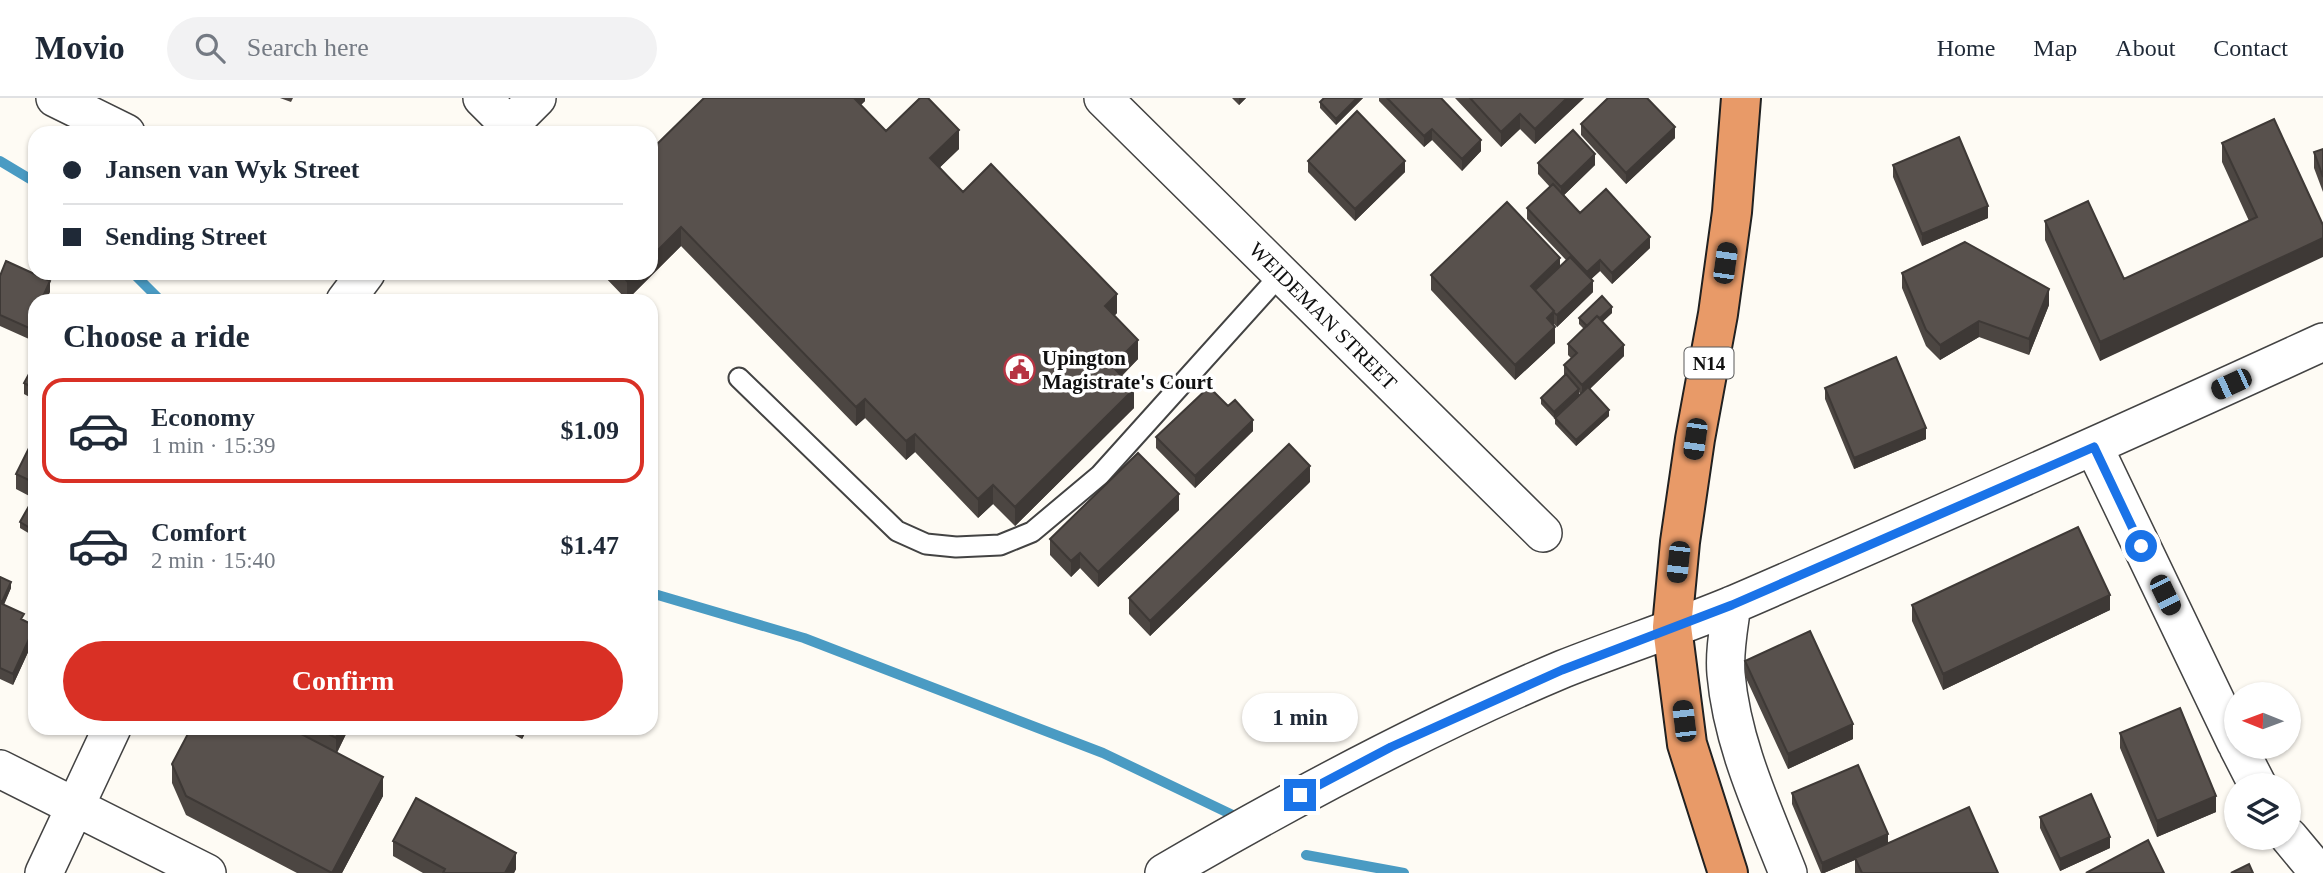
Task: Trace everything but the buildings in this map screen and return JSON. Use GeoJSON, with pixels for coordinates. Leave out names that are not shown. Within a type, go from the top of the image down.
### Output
{"type":"FeatureCollection","features":[{"type":"Feature","properties":{"kind":"highway","name":"N14"},"geometry":{"type":"LineString","coordinates":[[1728,873],[1687,744],[1672,626],[1684,516],[1732,212],[1741,98]]}},
{"type":"Feature","properties":{"kind":"street"},"geometry":{"type":"LineString","coordinates":[[55,98],[112,126]]}},
{"type":"Feature","properties":{"kind":"street"},"geometry":{"type":"LineString","coordinates":[[482,98],[504,126]]}},
{"type":"Feature","properties":{"kind":"street"},"geometry":{"type":"LineString","coordinates":[[509,126],[537,98]]}},
{"type":"Feature","properties":{"kind":"street","name":"WEIDEMAN STREET"},"geometry":{"type":"LineString","coordinates":[[1103,98],[1543,533]]}},
{"type":"Feature","properties":{"kind":"street"},"geometry":{"type":"LineString","coordinates":[[1164,873],[1278,807],[1391,747],[1562,670],[1732,605],[2094,447],[2323,342]]}},
{"type":"Feature","properties":{"kind":"street"},"geometry":{"type":"LineString","coordinates":[[2094,447],[2224,718]]}},
{"type":"Feature","properties":{"kind":"street"},"geometry":{"type":"LineString","coordinates":[[1732,605],[1726,660],[1734,720],[1745,764],[1787,873]]}},
{"type":"Feature","properties":{"kind":"street"},"geometry":{"type":"LineString","coordinates":[[44,873],[109,735]]}},
{"type":"Feature","properties":{"kind":"street"},"geometry":{"type":"LineString","coordinates":[[0,769],[207,873]]}},
{"type":"Feature","properties":{"kind":"street"},"geometry":{"type":"LineString","coordinates":[[2300,850],[2319,873]]}},
{"type":"Feature","properties":{"kind":"lane"},"geometry":{"type":"LineString","coordinates":[[739,378],[897,531],[926,544],[956,547],[1000,545],[1032,532],[1100,475],[1281,274]]}},
{"type":"Feature","properties":{"kind":"waterway"},"geometry":{"type":"LineString","coordinates":[[0,161],[28,178]]}},
{"type":"Feature","properties":{"kind":"waterway"},"geometry":{"type":"LineString","coordinates":[[140,280],[154,294]]}},
{"type":"Feature","properties":{"kind":"waterway"},"geometry":{"type":"LineString","coordinates":[[658,595],[804,638],[1103,753],[1241,819]]}},
{"type":"Feature","properties":{"kind":"waterway"},"geometry":{"type":"LineString","coordinates":[[1306,855],[1404,873]]}},
{"type":"Feature","properties":{"kind":"place","name":"Upington Magistrate's Court"},"geometry":{"type":"Point","coordinates":[1019,370]}},
{"type":"Feature","properties":{"kind":"route"},"geometry":{"type":"LineString","coordinates":[[1300,795],[1391,747],[1562,670],[1732,605],[2094,447],[2141,546]]}}]}
